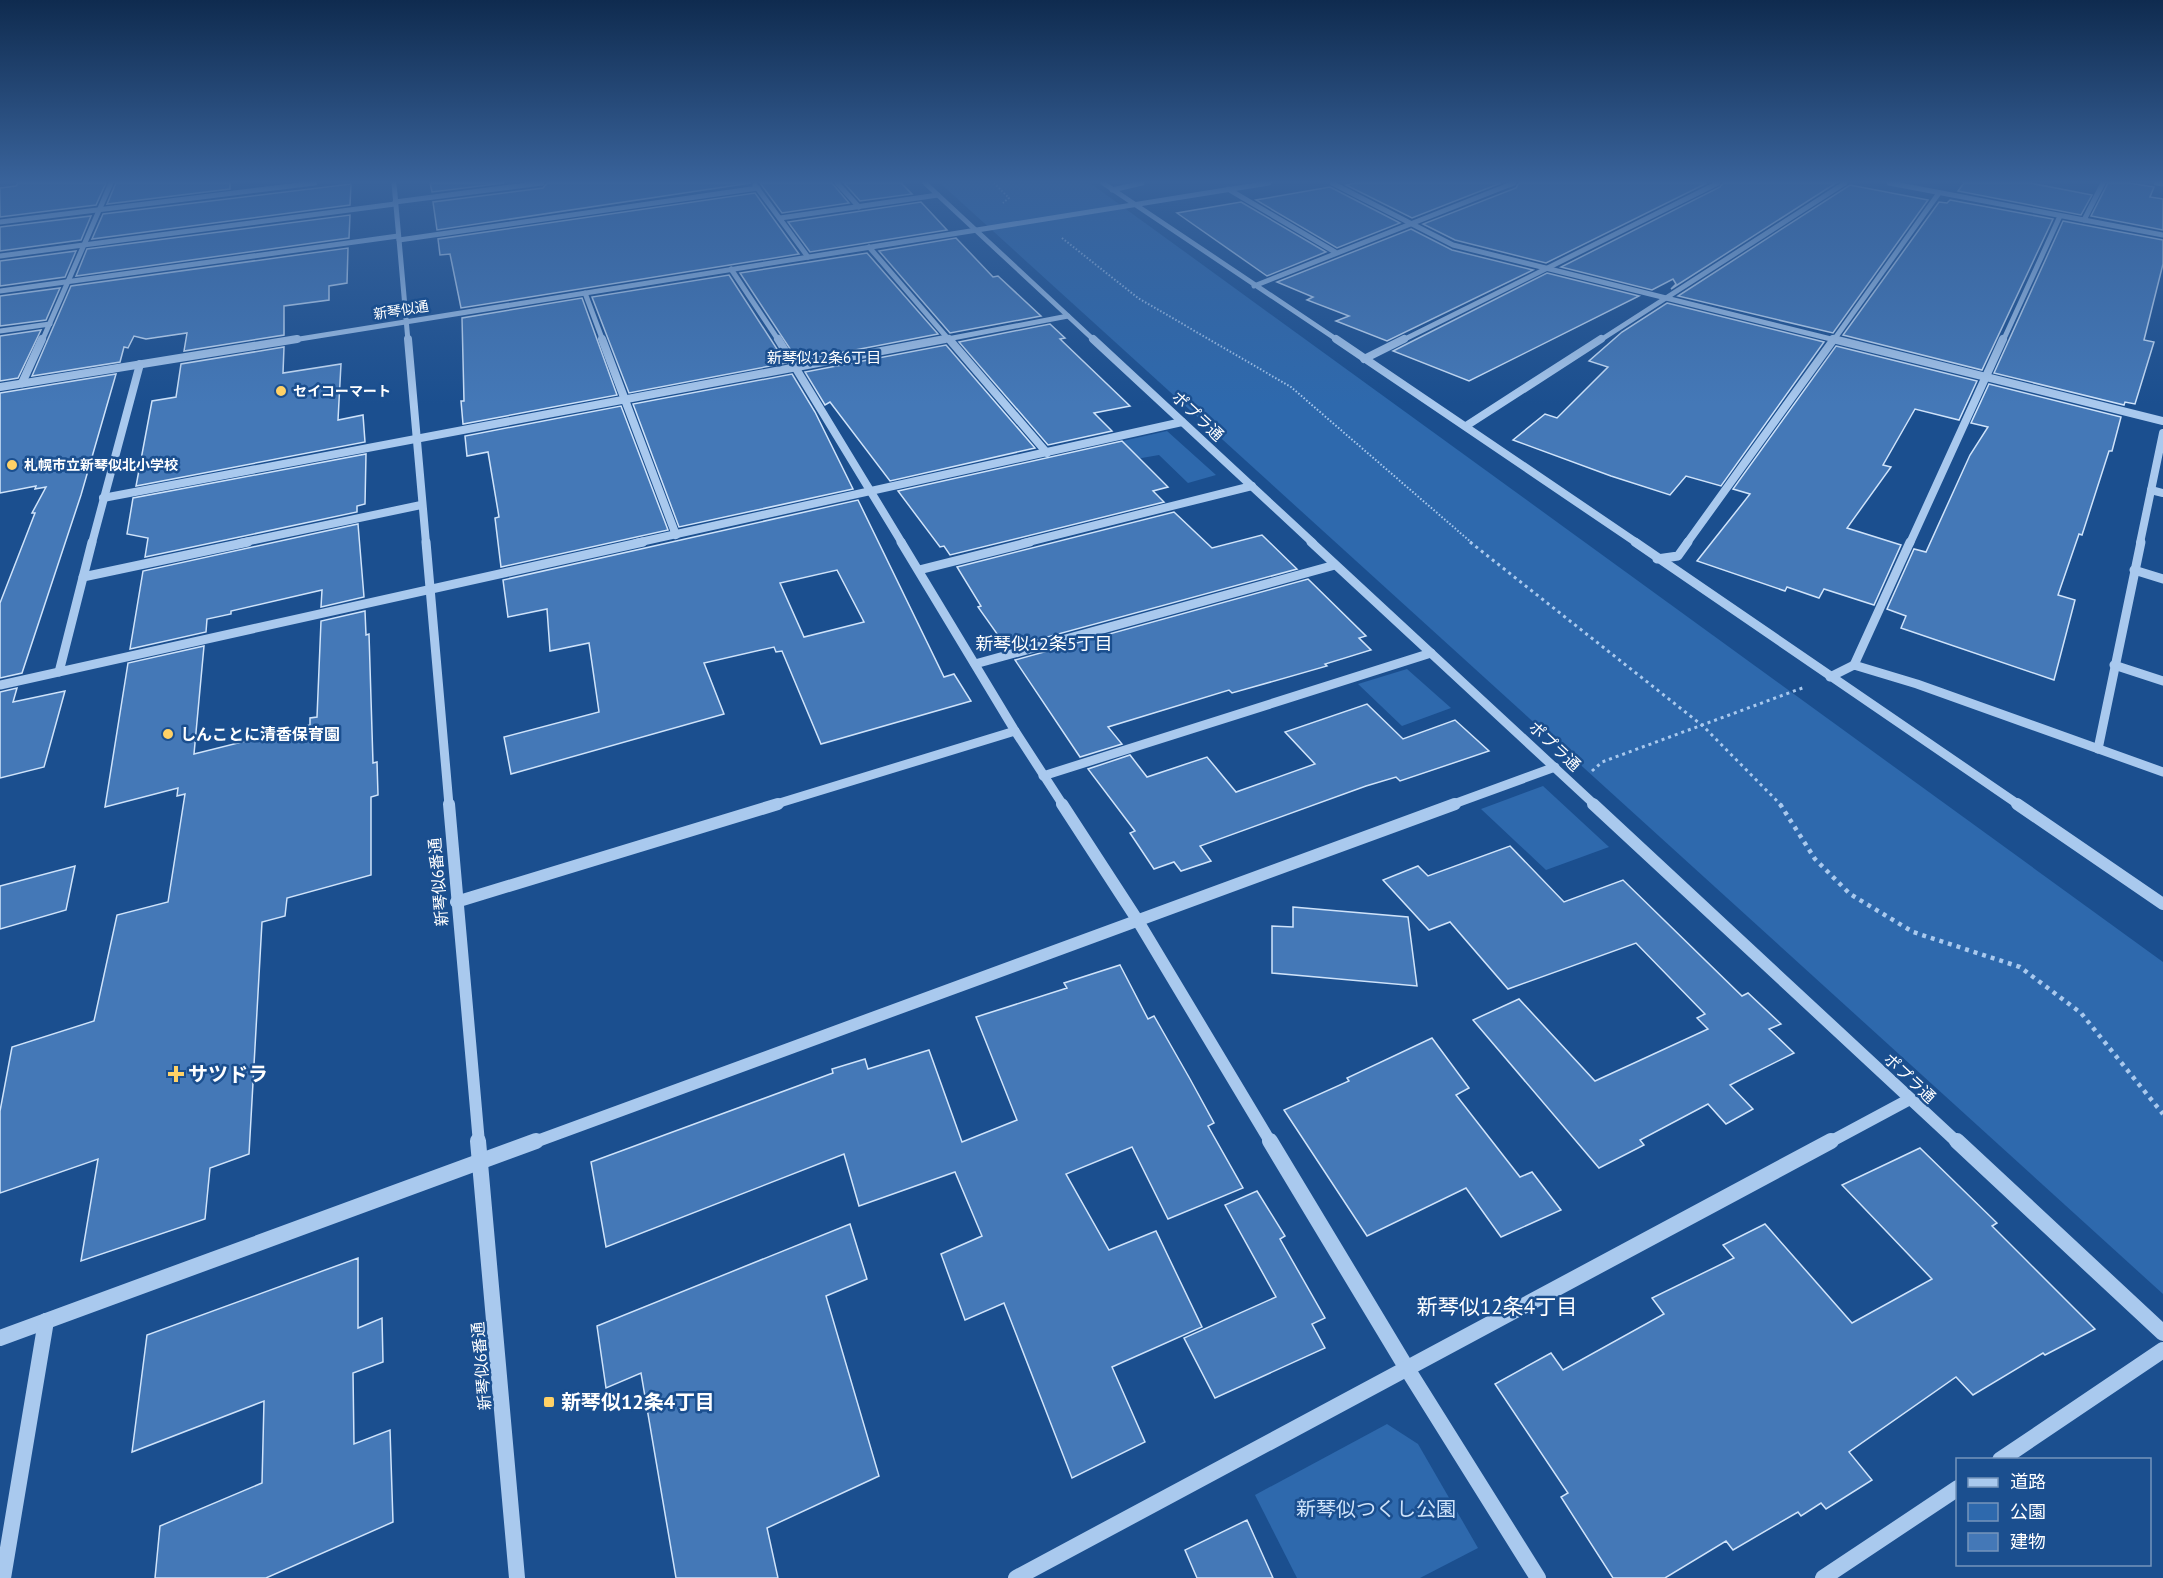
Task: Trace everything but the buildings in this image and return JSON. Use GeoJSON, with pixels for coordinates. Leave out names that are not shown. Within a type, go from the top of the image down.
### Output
{"type":"FeatureCollection","features":[{"type":"Feature","properties":{"kind":"street"},"geometry":{"type":"LineString","coordinates":[[22,383],[80,257]]}},
{"type":"Feature","properties":{"kind":"street"},"geometry":{"type":"LineString","coordinates":[[0,291],[259,257]]}},
{"type":"Feature","properties":{"kind":"street","name":"新琴似6番通"},"geometry":{"type":"LineString","coordinates":[[400,257],[517,1578]]}},
{"type":"Feature","properties":{"kind":"street","name":"新琴似通"},"geometry":{"type":"LineString","coordinates":[[0,387],[808,257]]}},
{"type":"Feature","properties":{"kind":"street"},"geometry":{"type":"LineString","coordinates":[[877,257],[1047,453]]}},
{"type":"Feature","properties":{"kind":"street","name":"ポプラ通"},"geometry":{"type":"LineString","coordinates":[[1004,257],[2163,1333]]}},
{"type":"Feature","properties":{"kind":"street"},"geometry":{"type":"LineString","coordinates":[[1210,257],[1466,426],[2163,904]]}},
{"type":"Feature","properties":{"kind":"street"},"geometry":{"type":"LineString","coordinates":[[1254,286],[1324,257]]}},
{"type":"Feature","properties":{"kind":"street"},"geometry":{"type":"LineString","coordinates":[[1502,257],[2163,421]]}},
{"type":"Feature","properties":{"kind":"street"},"geometry":{"type":"LineString","coordinates":[[1364,359],[1572,257]]}},
{"type":"Feature","properties":{"kind":"street"},"geometry":{"type":"LineString","coordinates":[[1466,426],[1732,257]]}},
{"type":"Feature","properties":{"kind":"street"},"geometry":{"type":"LineString","coordinates":[[1657,559],[1678,556],[1892,257]]}},
{"type":"Feature","properties":{"kind":"street"},"geometry":{"type":"LineString","coordinates":[[1830,677],[1854,665],[2041,257]]}},
{"type":"Feature","properties":{"kind":"street"},"geometry":{"type":"LineString","coordinates":[[731,269],[796,367],[1043,776],[1138,921],[1406,1367],[1538,1578]]}},
{"type":"Feature","properties":{"kind":"street"},"geometry":{"type":"LineString","coordinates":[[585,293],[676,535]]}},
{"type":"Feature","properties":{"kind":"street"},"geometry":{"type":"LineString","coordinates":[[103,498],[1068,316]]}},
{"type":"Feature","properties":{"kind":"street"},"geometry":{"type":"LineString","coordinates":[[0,331],[50,324]]}},
{"type":"Feature","properties":{"kind":"street"},"geometry":{"type":"LineString","coordinates":[[59,672],[140,364]]}},
{"type":"Feature","properties":{"kind":"street"},"geometry":{"type":"LineString","coordinates":[[0,685],[1182,422]]}},
{"type":"Feature","properties":{"kind":"street"},"geometry":{"type":"LineString","coordinates":[[2098,749],[2163,433]]}},
{"type":"Feature","properties":{"kind":"street"},"geometry":{"type":"LineString","coordinates":[[919,570],[1252,486]]}},
{"type":"Feature","properties":{"kind":"street"},"geometry":{"type":"LineString","coordinates":[[2151,490],[2163,493]]}},
{"type":"Feature","properties":{"kind":"street"},"geometry":{"type":"LineString","coordinates":[[83,576],[421,506]]}},
{"type":"Feature","properties":{"kind":"street"},"geometry":{"type":"LineString","coordinates":[[975,664],[1335,566]]}},
{"type":"Feature","properties":{"kind":"street"},"geometry":{"type":"LineString","coordinates":[[2134,570],[2163,579]]}},
{"type":"Feature","properties":{"kind":"street"},"geometry":{"type":"LineString","coordinates":[[1043,776],[1431,653]]}},
{"type":"Feature","properties":{"kind":"street"},"geometry":{"type":"LineString","coordinates":[[1854,665],[1917,684],[2163,772]]}},
{"type":"Feature","properties":{"kind":"street"},"geometry":{"type":"LineString","coordinates":[[2114,665],[2163,681]]}},
{"type":"Feature","properties":{"kind":"street"},"geometry":{"type":"LineString","coordinates":[[456,902],[1015,731]]}},
{"type":"Feature","properties":{"kind":"street"},"geometry":{"type":"LineString","coordinates":[[0,1338],[1556,767]]}},
{"type":"Feature","properties":{"kind":"street"},"geometry":{"type":"LineString","coordinates":[[1016,1578],[1406,1367],[1911,1099]]}},
{"type":"Feature","properties":{"kind":"street"},"geometry":{"type":"LineString","coordinates":[[3,1578],[46,1321]]}},
{"type":"Feature","properties":{"kind":"street"},"geometry":{"type":"LineString","coordinates":[[2003,1458],[2163,1350]]}},
{"type":"Feature","properties":{"kind":"street"},"geometry":{"type":"LineString","coordinates":[[1823,1578],[1956,1489]]}},
{"type":"Feature","properties":{"kind":"path"},"geometry":{"type":"LineString","coordinates":[[1086,257],[1138,298],[1291,387],[1477,548],[1703,726],[1778,801],[1815,859],[1850,894],[1913,932],[2020,967],[2081,1013],[2163,1114]]}},
{"type":"Feature","properties":{"kind":"path"},"geometry":{"type":"LineString","coordinates":[[1576,787],[1602,762],[1830,677]]}},
{"type":"Feature","properties":{"kind":"green space"},"geometry":{"type":"Polygon","coordinates":[[[1021,257],[1191,257],[2163,962],[2163,1294],[1021,257]]]}},
{"type":"Feature","properties":{"kind":"green space"},"geometry":{"type":"Polygon","coordinates":[[[1167,431],[1216,475],[1188,483],[1159,455],[1136,459],[1118,442],[1167,431]]]}},
{"type":"Feature","properties":{"kind":"green space"},"geometry":{"type":"Polygon","coordinates":[[[1407,669],[1451,708],[1402,726],[1358,684],[1407,669]]]}},
{"type":"Feature","properties":{"kind":"green space"},"geometry":{"type":"Polygon","coordinates":[[[1543,786],[1609,847],[1546,870],[1481,809],[1543,786]]]}},
{"type":"Feature","properties":{"kind":"green space","name":"新琴似つくし公園"},"geometry":{"type":"Polygon","coordinates":[[[1387,1424],[1418,1444],[1478,1548],[1420,1578],[1297,1578],[1255,1495],[1387,1424]]]}},
{"type":"Feature","properties":{"kind":"place","name":"セイコーマート"},"geometry":{"type":"Point","coordinates":[281,391]}},
{"type":"Feature","properties":{"kind":"place","name":"札幌市立新琴似北小学校"},"geometry":{"type":"Point","coordinates":[12,465]}},
{"type":"Feature","properties":{"kind":"place","name":"しんことに清香保育園"},"geometry":{"type":"Point","coordinates":[168,734]}},
{"type":"Feature","properties":{"kind":"place","name":"サツドラ"},"geometry":{"type":"Point","coordinates":[176,1074]}},
{"type":"Feature","properties":{"kind":"place","name":"新琴似12条4丁目"},"geometry":{"type":"Point","coordinates":[549,1402]}},
{"type":"Feature","properties":{"kind":"district","name":"新琴似12条6丁目"},"geometry":{"type":"Point","coordinates":[824,357]}},
{"type":"Feature","properties":{"kind":"district","name":"新琴似12条5丁目"},"geometry":{"type":"Point","coordinates":[1044,643]}},
{"type":"Feature","properties":{"kind":"district","name":"新琴似12条4丁目"},"geometry":{"type":"Point","coordinates":[1497,1306]}}]}
